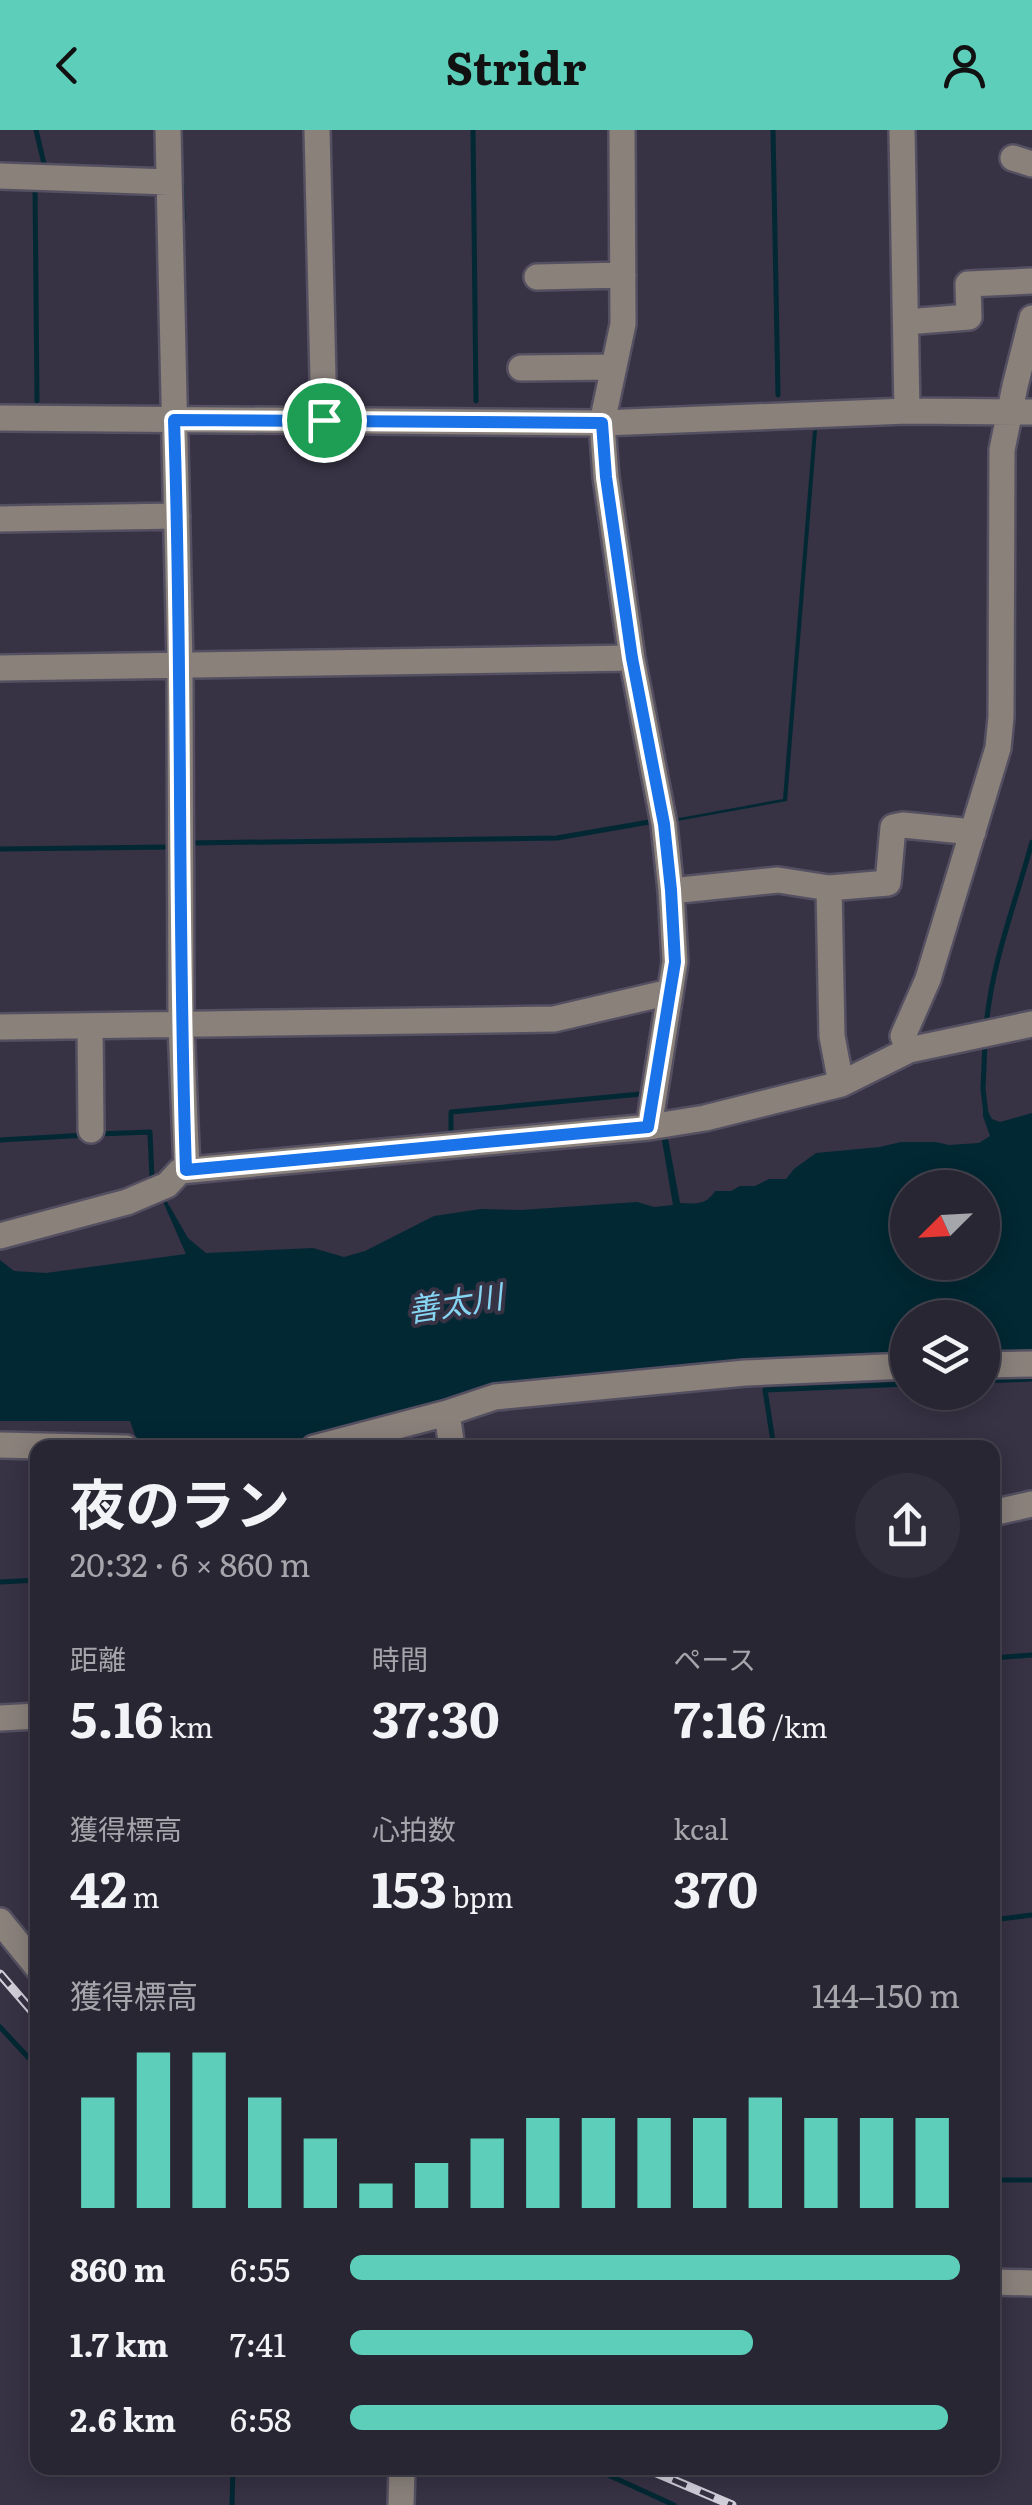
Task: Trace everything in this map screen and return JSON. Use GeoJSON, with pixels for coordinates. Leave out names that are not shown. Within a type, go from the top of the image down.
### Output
{"type":"FeatureCollection","features":[{"type":"Feature","properties":{"kind":"street"},"geometry":{"type":"LineString","coordinates":[[168,130],[178,516],[181,1025],[186,1170]]}},
{"type":"Feature","properties":{"kind":"street"},"geometry":{"type":"LineString","coordinates":[[317,130],[324,420]]}},
{"type":"Feature","properties":{"kind":"street"},"geometry":{"type":"LineString","coordinates":[[622,130],[623,324],[602,423],[632,658],[664,824],[675,962],[648,1127]]}},
{"type":"Feature","properties":{"kind":"street"},"geometry":{"type":"LineString","coordinates":[[902,130],[907,411]]}},
{"type":"Feature","properties":{"kind":"street"},"geometry":{"type":"LineString","coordinates":[[0,176],[169,182]]}},
{"type":"Feature","properties":{"kind":"street"},"geometry":{"type":"LineString","coordinates":[[538,277],[623,275]]}},
{"type":"Feature","properties":{"kind":"street"},"geometry":{"type":"LineString","coordinates":[[906,322],[969,317],[968,284],[1032,281]]}},
{"type":"Feature","properties":{"kind":"street"},"geometry":{"type":"LineString","coordinates":[[909,1050],[903,1036],[928,978],[998,748],[1002,450],[1022,412],[1014,386],[1032,318]]}},
{"type":"Feature","properties":{"kind":"street"},"geometry":{"type":"LineString","coordinates":[[521,368],[614,367]]}},
{"type":"Feature","properties":{"kind":"street"},"geometry":{"type":"LineString","coordinates":[[0,418],[602,423],[907,411],[1022,412]]}},
{"type":"Feature","properties":{"kind":"street"},"geometry":{"type":"LineString","coordinates":[[0,519],[178,516]]}},
{"type":"Feature","properties":{"kind":"street"},"geometry":{"type":"LineString","coordinates":[[0,668],[632,658]]}},
{"type":"Feature","properties":{"kind":"street"},"geometry":{"type":"LineString","coordinates":[[671,890],[778,880],[829,888],[888,883],[893,827],[903,824],[973,832]]}},
{"type":"Feature","properties":{"kind":"street"},"geometry":{"type":"LineString","coordinates":[[829,888],[832,1036],[841,1084]]}},
{"type":"Feature","properties":{"kind":"street"},"geometry":{"type":"LineString","coordinates":[[0,1027],[554,1019],[670,992]]}},
{"type":"Feature","properties":{"kind":"street"},"geometry":{"type":"LineString","coordinates":[[0,1236],[127,1202],[167,1184],[180,1171],[648,1127],[706,1118],[841,1084],[909,1050],[1032,1024]]}},
{"type":"Feature","properties":{"kind":"street"},"geometry":{"type":"LineString","coordinates":[[90,1026],[91,1130]]}},
{"type":"Feature","properties":{"kind":"street"},"geometry":{"type":"LineString","coordinates":[[1000,1365],[1032,1364]]}},
{"type":"Feature","properties":{"kind":"street"},"geometry":{"type":"LineString","coordinates":[[344,1440],[495,1397],[745,1374],[890,1367]]}},
{"type":"Feature","properties":{"kind":"street"},"geometry":{"type":"LineString","coordinates":[[447,1413],[451,1440]]}},
{"type":"Feature","properties":{"kind":"street"},"geometry":{"type":"LineString","coordinates":[[0,1444],[30,1445]]}},
{"type":"Feature","properties":{"kind":"street"},"geometry":{"type":"LineString","coordinates":[[1000,1510],[1032,1504]]}},
{"type":"Feature","properties":{"kind":"street"},"geometry":{"type":"LineString","coordinates":[[0,1718],[30,1716]]}},
{"type":"Feature","properties":{"kind":"street"},"geometry":{"type":"LineString","coordinates":[[0,1921],[30,1958]]}},
{"type":"Feature","properties":{"kind":"street"},"geometry":{"type":"LineString","coordinates":[[1000,2282],[1032,2282]]}},
{"type":"Feature","properties":{"kind":"street"},"geometry":{"type":"LineString","coordinates":[[401,2505],[402,2475]]}},
{"type":"Feature","properties":{"kind":"water"},"geometry":{"type":"Polygon","coordinates":[[[817,430],[787,801],[677,821],[683,882],[674,819],[783,799],[813,431],[817,430]]]}},
{"type":"Feature","properties":{"kind":"water","name":"善太川"},"geometry":{"type":"Polygon","coordinates":[[[983,1108],[1000,1122],[1032,1113],[1032,1356],[1000,1357],[1000,1300],[890,1300],[890,1360],[481,1389],[367,1420],[332,1439],[137,1440],[130,1421],[0,1421],[0,1260],[14,1271],[46,1273],[186,1254],[163,1195],[188,1238],[206,1253],[313,1248],[344,1257],[365,1251],[434,1216],[481,1209],[637,1202],[654,1207],[673,1205],[660,1129],[666,1128],[680,1203],[704,1201],[715,1191],[786,1179],[816,1153],[901,1142],[979,1143],[990,1136],[983,1108]]]}},
{"type":"Feature","properties":{"kind":"waterway"},"geometry":{"type":"LineString","coordinates":[[36,130],[45,168]]}},
{"type":"Feature","properties":{"kind":"waterway"},"geometry":{"type":"LineString","coordinates":[[473,130],[476,401]]}},
{"type":"Feature","properties":{"kind":"waterway"},"geometry":{"type":"LineString","coordinates":[[773,130],[778,395]]}},
{"type":"Feature","properties":{"kind":"waterway"},"geometry":{"type":"LineString","coordinates":[[35,184],[37,401]]}},
{"type":"Feature","properties":{"kind":"waterway"},"geometry":{"type":"LineString","coordinates":[[182,186],[183,220]]}},
{"type":"Feature","properties":{"kind":"waterway"},"geometry":{"type":"LineString","coordinates":[[190,843],[557,838],[655,821]]}},
{"type":"Feature","properties":{"kind":"waterway"},"geometry":{"type":"LineString","coordinates":[[986,1027],[999,956],[1032,842]]}},
{"type":"Feature","properties":{"kind":"waterway"},"geometry":{"type":"LineString","coordinates":[[0,849],[172,847]]}},
{"type":"Feature","properties":{"kind":"waterway"},"geometry":{"type":"LineString","coordinates":[[985,1042],[986,1114]]}},
{"type":"Feature","properties":{"kind":"waterway"},"geometry":{"type":"LineString","coordinates":[[451,1135],[451,1112],[641,1094]]}},
{"type":"Feature","properties":{"kind":"waterway"},"geometry":{"type":"LineString","coordinates":[[98,1134],[150,1132],[152,1179],[155,1177]]}},
{"type":"Feature","properties":{"kind":"waterway"},"geometry":{"type":"LineString","coordinates":[[0,1140],[87,1135]]}},
{"type":"Feature","properties":{"kind":"waterway"},"geometry":{"type":"LineString","coordinates":[[1000,1380],[1032,1379]]}},
{"type":"Feature","properties":{"kind":"waterway"},"geometry":{"type":"LineString","coordinates":[[773,1440],[765,1390],[890,1385]]}},
{"type":"Feature","properties":{"kind":"waterway"},"geometry":{"type":"LineString","coordinates":[[0,1582],[30,1580]]}},
{"type":"Feature","properties":{"kind":"waterway"},"geometry":{"type":"LineString","coordinates":[[1000,1657],[1032,1655]]}},
{"type":"Feature","properties":{"kind":"waterway"},"geometry":{"type":"LineString","coordinates":[[1000,1919],[1032,1915]]}},
{"type":"Feature","properties":{"kind":"waterway"},"geometry":{"type":"LineString","coordinates":[[0,2027],[30,2059]]}},
{"type":"Feature","properties":{"kind":"waterway"},"geometry":{"type":"LineString","coordinates":[[1000,2180],[1032,2180]]}},
{"type":"Feature","properties":{"kind":"waterway"},"geometry":{"type":"LineString","coordinates":[[232,2505],[233,2475]]}},
{"type":"Feature","properties":{"kind":"waterway"},"geometry":{"type":"LineString","coordinates":[[608,2475],[674,2505]]}},
{"type":"Feature","properties":{"kind":"railway"},"geometry":{"type":"LineString","coordinates":[[0,1974],[30,2009]]}},
{"type":"Feature","properties":{"kind":"railway"},"geometry":{"type":"LineString","coordinates":[[661,2475],[732,2505]]}},
{"type":"Feature","properties":{"kind":"route"},"geometry":{"type":"LineString","coordinates":[[174,420],[324,420],[602,423],[632,658],[664,824],[671,890],[675,962],[648,1127],[186,1170],[174,420]]}}]}
